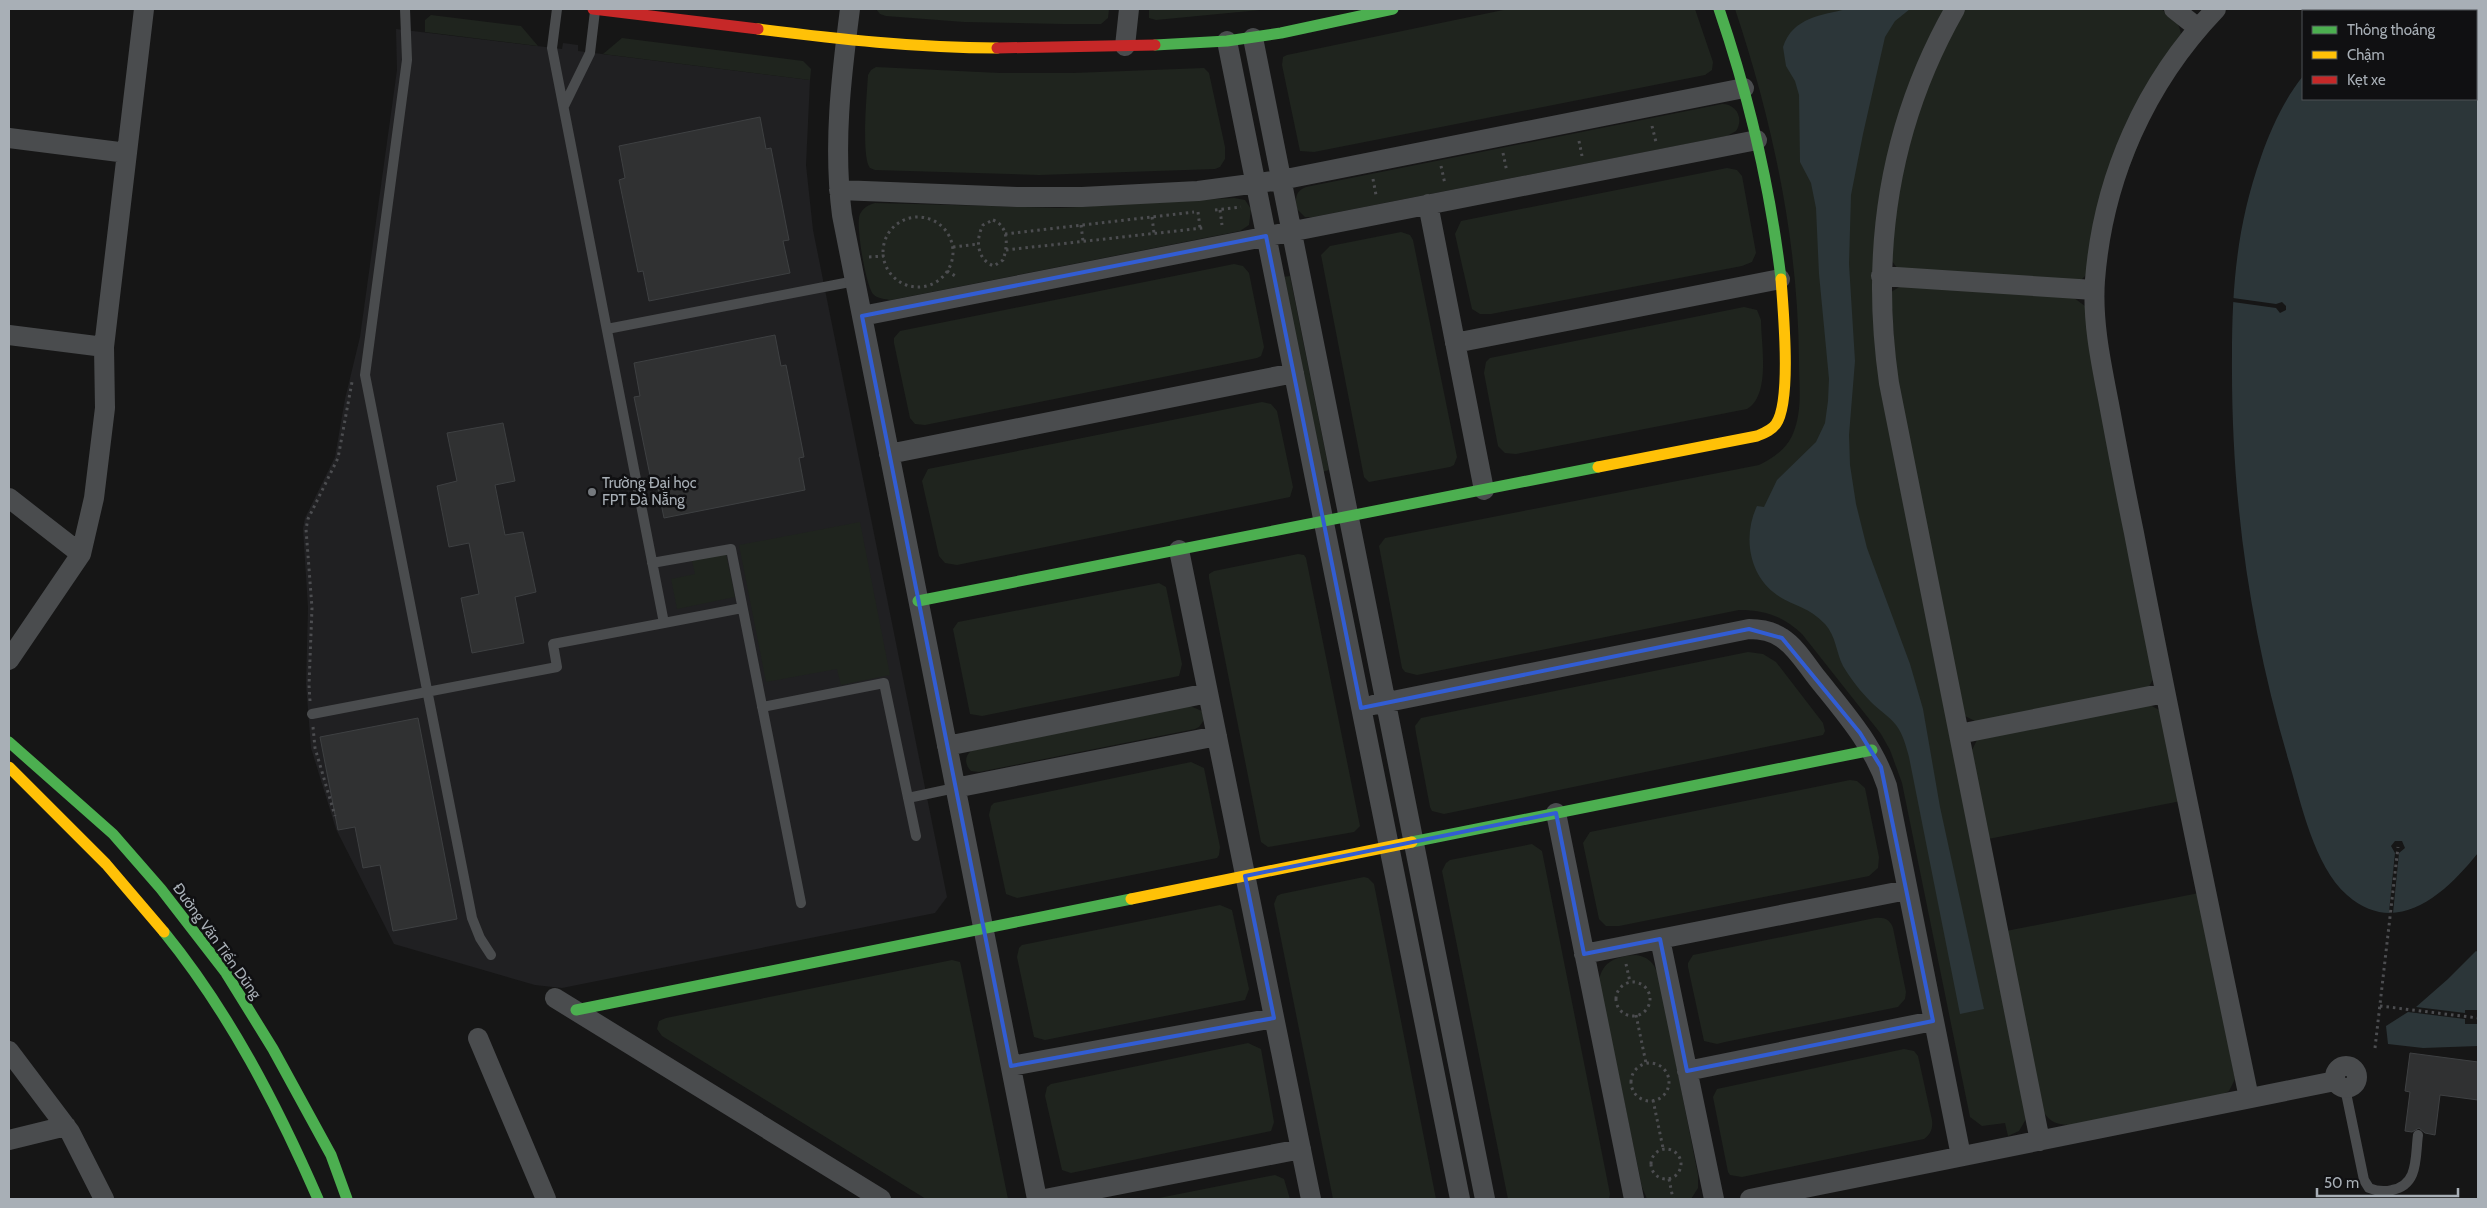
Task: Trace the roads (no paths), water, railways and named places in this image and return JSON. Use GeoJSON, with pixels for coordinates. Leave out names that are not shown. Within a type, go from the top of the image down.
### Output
{"type":"FeatureCollection","features":[{"type":"Feature","properties":{"kind":"street"},"geometry":{"type":"LineString","coordinates":[[9,660],[81,554],[99,470],[105,408],[104,347],[144,9]]}},
{"type":"Feature","properties":{"kind":"street"},"geometry":{"type":"LineString","coordinates":[[594,9],[846,40],[948,48],[1125,46],[1227,41],[1253,38],[1370,11],[1393,9]]}},
{"type":"Feature","properties":{"kind":"street"},"geometry":{"type":"LineString","coordinates":[[850,9],[838,113],[839,190],[855,281],[1037,1199]]}},
{"type":"Feature","properties":{"kind":"street"},"geometry":{"type":"LineString","coordinates":[[1125,46],[1129,9]]}},
{"type":"Feature","properties":{"kind":"street"},"geometry":{"type":"LineString","coordinates":[[918,601],[1324,522],[1764,433],[1776,424],[1783,392],[1784,351],[1780,279],[1765,179],[1757,140],[1744,88],[1719,9]]}},
{"type":"Feature","properties":{"kind":"street"},"geometry":{"type":"LineString","coordinates":[[1955,9],[1923,74],[1904,128],[1887,203],[1881,276],[1882,327],[1889,383],[2040,1141]]}},
{"type":"Feature","properties":{"kind":"street"},"geometry":{"type":"LineString","coordinates":[[2174,9],[2198,28]]}},
{"type":"Feature","properties":{"kind":"street"},"geometry":{"type":"LineString","coordinates":[[2216,9],[2198,28],[2157,86],[2126,144],[2114,179],[2104,218],[2094,290],[2100,359],[2165,693],[2249,1098]]}},
{"type":"Feature","properties":{"kind":"street"},"geometry":{"type":"LineString","coordinates":[[1253,38],[1485,1199]]}},
{"type":"Feature","properties":{"kind":"street"},"geometry":{"type":"LineString","coordinates":[[1227,41],[1460,1199]]}},
{"type":"Feature","properties":{"kind":"street"},"geometry":{"type":"LineString","coordinates":[[839,190],[947,195],[1082,197],[1198,192],[1281,180],[1744,88]]}},
{"type":"Feature","properties":{"kind":"street"},"geometry":{"type":"LineString","coordinates":[[9,138],[126,153]]}},
{"type":"Feature","properties":{"kind":"street"},"geometry":{"type":"LineString","coordinates":[[862,316],[1757,140]]}},
{"type":"Feature","properties":{"kind":"street"},"geometry":{"type":"LineString","coordinates":[[1428,204],[1484,490]]}},
{"type":"Feature","properties":{"kind":"street"},"geometry":{"type":"LineString","coordinates":[[1881,276],[2094,290]]}},
{"type":"Feature","properties":{"kind":"street"},"geometry":{"type":"LineString","coordinates":[[1456,343],[1780,279]]}},
{"type":"Feature","properties":{"kind":"street"},"geometry":{"type":"LineString","coordinates":[[9,335],[104,347]]}},
{"type":"Feature","properties":{"kind":"street"},"geometry":{"type":"LineString","coordinates":[[889,454],[1294,373]]}},
{"type":"Feature","properties":{"kind":"street"},"geometry":{"type":"LineString","coordinates":[[9,498],[81,554]]}},
{"type":"Feature","properties":{"kind":"street"},"geometry":{"type":"LineString","coordinates":[[1179,550],[1312,1199]]}},
{"type":"Feature","properties":{"kind":"street"},"geometry":{"type":"LineString","coordinates":[[1361,708],[1749,629],[1760,629],[1782,638],[1791,645],[1872,750],[1887,786],[1961,1156]]}},
{"type":"Feature","properties":{"kind":"street"},"geometry":{"type":"LineString","coordinates":[[947,746],[1208,693]]}},
{"type":"Feature","properties":{"kind":"street"},"geometry":{"type":"LineString","coordinates":[[1959,734],[2165,693]]}},
{"type":"Feature","properties":{"kind":"street"},"geometry":{"type":"LineString","coordinates":[[955,788],[1217,736]]}},
{"type":"Feature","properties":{"kind":"street","name":"Đường Văn Tiến Dũng"},"geometry":{"type":"LineString","coordinates":[[9,742],[113,834],[161,889],[226,973],[273,1049],[326,1147],[347,1199]]}},
{"type":"Feature","properties":{"kind":"street"},"geometry":{"type":"LineString","coordinates":[[576,1010],[1872,750]]}},
{"type":"Feature","properties":{"kind":"street"},"geometry":{"type":"LineString","coordinates":[[9,767],[106,864],[150,914],[202,984],[250,1060],[304,1164],[318,1199]]}},
{"type":"Feature","properties":{"kind":"street"},"geometry":{"type":"LineString","coordinates":[[1556,813],[1634,1199]]}},
{"type":"Feature","properties":{"kind":"street"},"geometry":{"type":"LineString","coordinates":[[1584,954],[1907,890]]}},
{"type":"Feature","properties":{"kind":"street"},"geometry":{"type":"LineString","coordinates":[[1660,939],[1714,1199]]}},
{"type":"Feature","properties":{"kind":"street"},"geometry":{"type":"LineString","coordinates":[[556,998],[881,1199]]}},
{"type":"Feature","properties":{"kind":"street"},"geometry":{"type":"LineString","coordinates":[[1011,1066],[1274,1018]]}},
{"type":"Feature","properties":{"kind":"street"},"geometry":{"type":"LineString","coordinates":[[1687,1071],[1933,1021]]}},
{"type":"Feature","properties":{"kind":"street"},"geometry":{"type":"LineString","coordinates":[[478,1038],[546,1199]]}},
{"type":"Feature","properties":{"kind":"street"},"geometry":{"type":"LineString","coordinates":[[9,1051],[66,1126],[104,1199]]}},
{"type":"Feature","properties":{"kind":"street"},"geometry":{"type":"LineString","coordinates":[[1750,1199],[2249,1098],[2340,1084]]}},
{"type":"Feature","properties":{"kind":"street"},"geometry":{"type":"LineString","coordinates":[[9,1140],[66,1126]]}},
{"type":"Feature","properties":{"kind":"street"},"geometry":{"type":"LineString","coordinates":[[1045,1199],[1301,1149]]}},
{"type":"Feature","properties":{"kind":"lane"},"geometry":{"type":"LineString","coordinates":[[405,9],[408,60],[365,375],[472,918],[480,938],[492,955]]}},
{"type":"Feature","properties":{"kind":"lane"},"geometry":{"type":"LineString","coordinates":[[556,9],[552,48],[664,623]]}},
{"type":"Feature","properties":{"kind":"lane"},"geometry":{"type":"LineString","coordinates":[[564,106],[590,53],[594,9]]}},
{"type":"Feature","properties":{"kind":"lane"},"geometry":{"type":"LineString","coordinates":[[607,329],[855,281]]}},
{"type":"Feature","properties":{"kind":"lane"},"geometry":{"type":"LineString","coordinates":[[652,563],[731,548],[801,903]]}},
{"type":"Feature","properties":{"kind":"lane"},"geometry":{"type":"LineString","coordinates":[[312,714],[557,667],[553,644],[742,608]]}},
{"type":"Feature","properties":{"kind":"lane"},"geometry":{"type":"LineString","coordinates":[[762,707],[884,683],[916,836]]}},
{"type":"Feature","properties":{"kind":"lane"},"geometry":{"type":"LineString","coordinates":[[908,798],[955,788]]}},
{"type":"Feature","properties":{"kind":"lane"},"geometry":{"type":"LineString","coordinates":[[2340,1084],[2364,1180],[2368,1188],[2389,1191],[2405,1186],[2410,1182],[2414,1171],[2418,1135]]}},
{"type":"Feature","properties":{"kind":"place","name":"Trường Đại học FPT Đà Nẵng"},"geometry":{"type":"Point","coordinates":[592,492]}}]}
